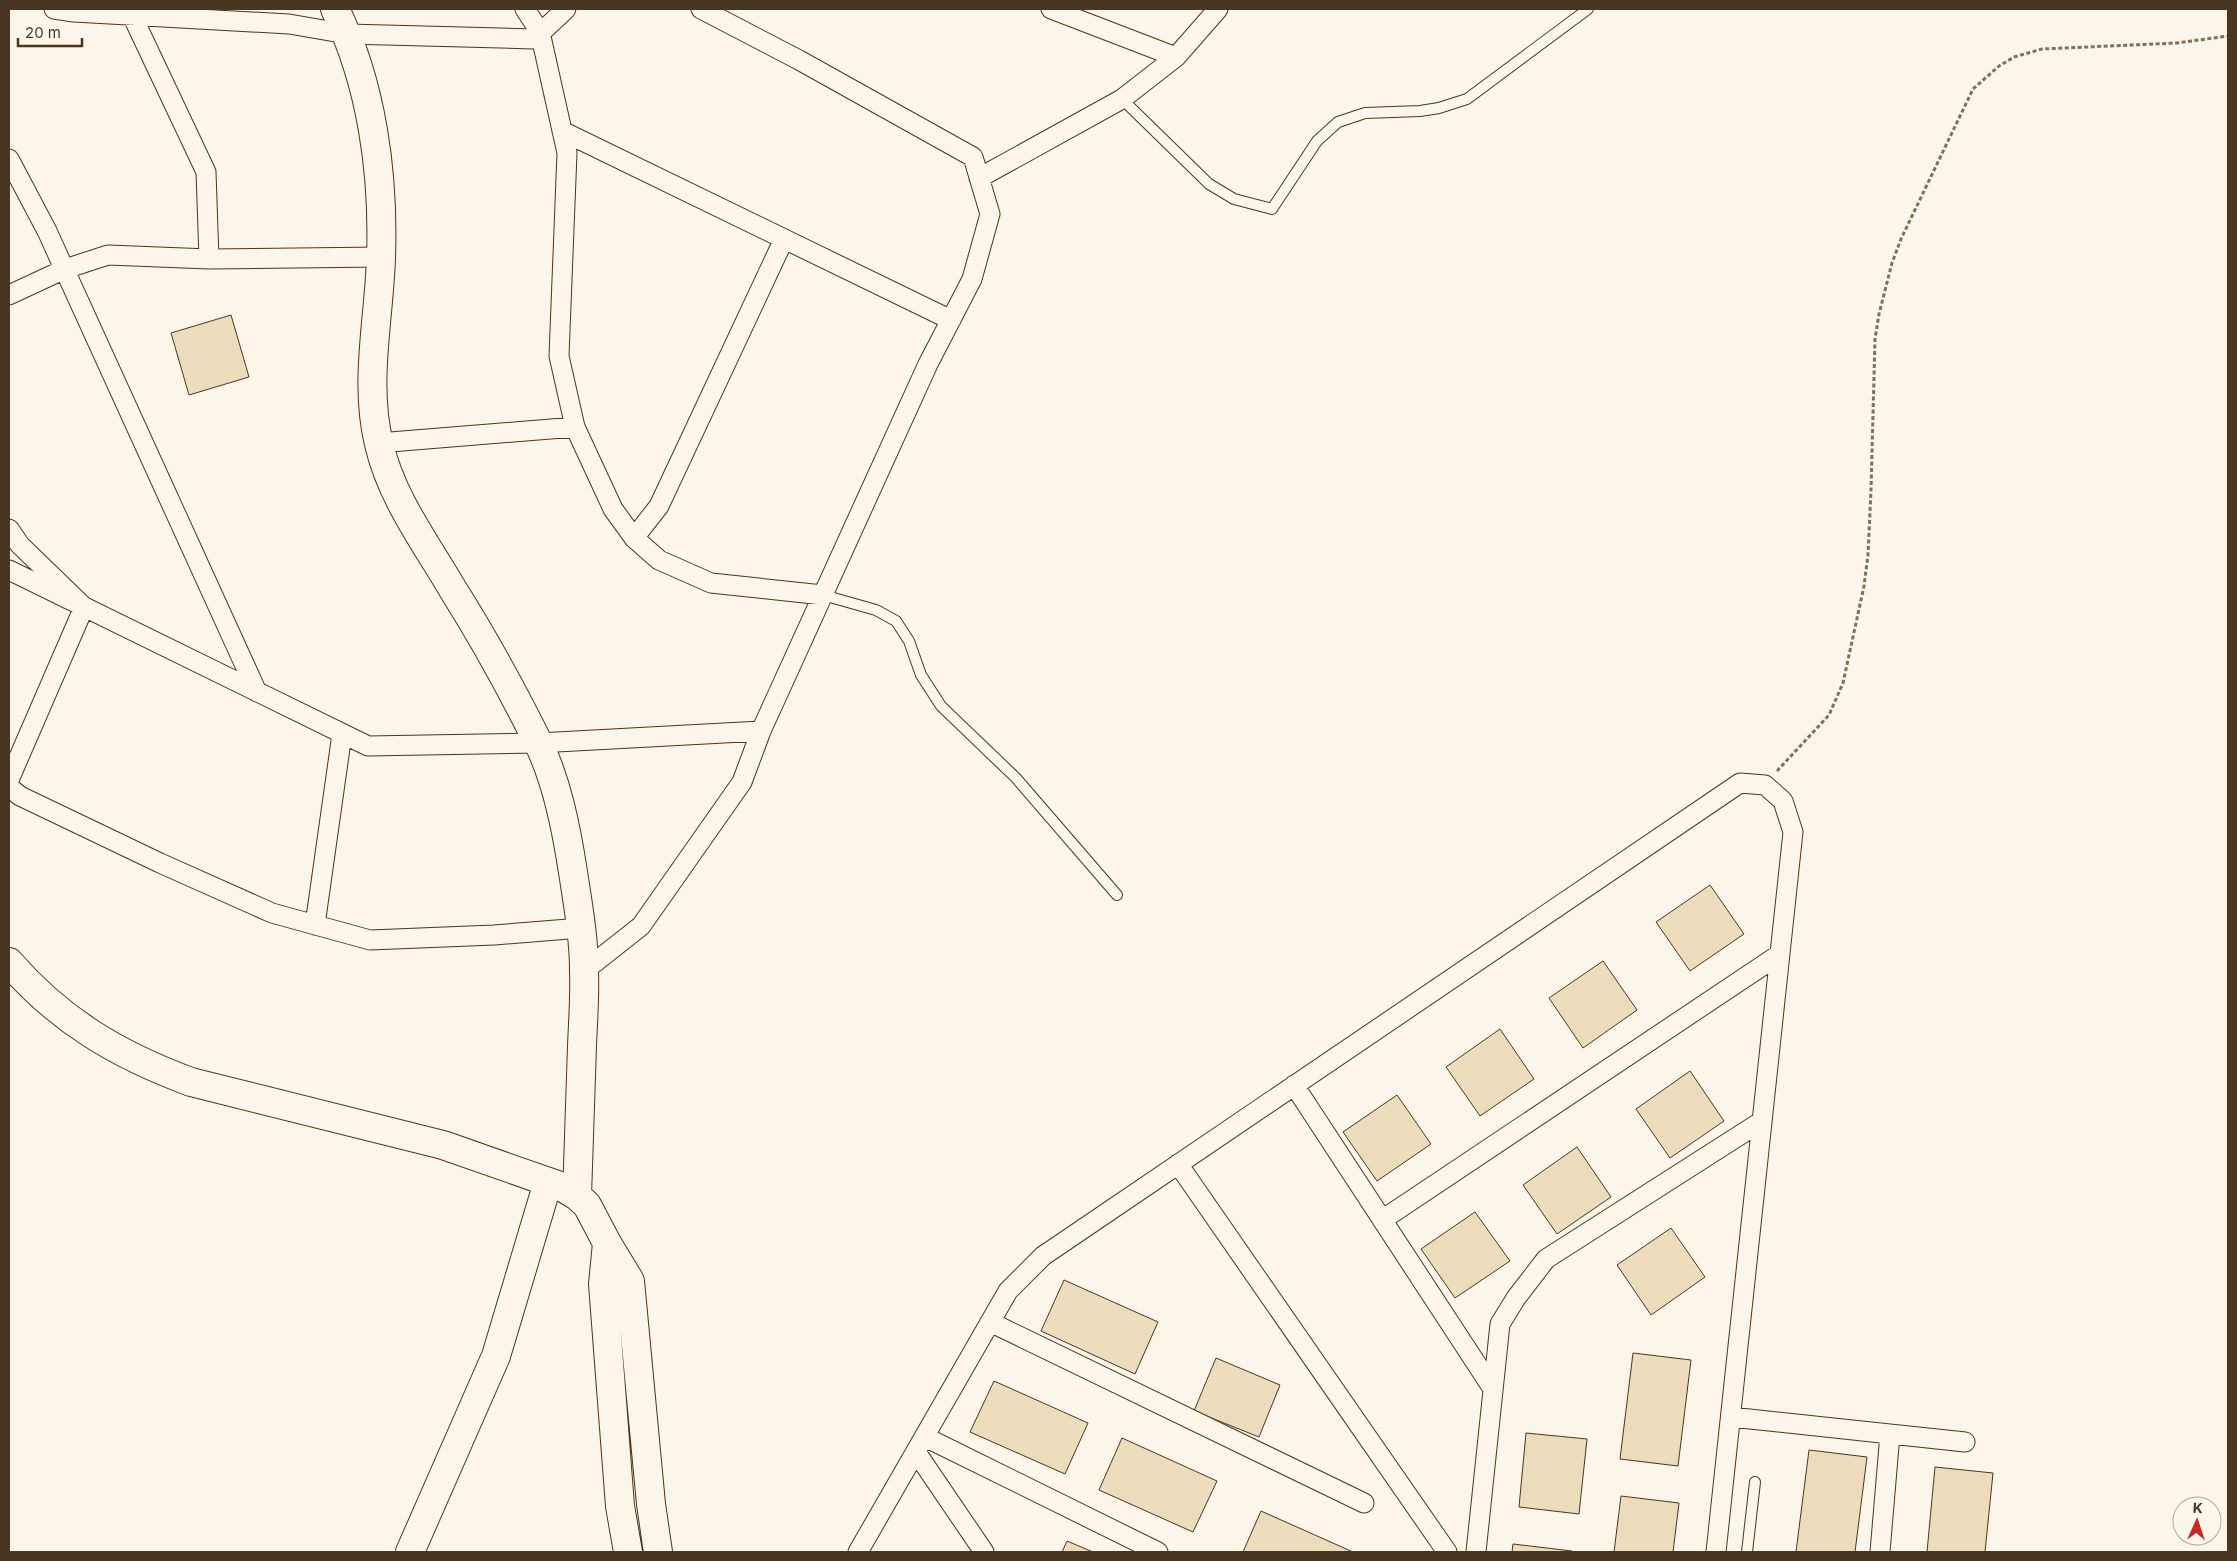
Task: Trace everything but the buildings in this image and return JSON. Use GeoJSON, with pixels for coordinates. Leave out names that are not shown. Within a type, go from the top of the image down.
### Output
{"type":"FeatureCollection","features":[{"type":"Feature","properties":{"kind":"street"},"geometry":{"type":"LineString","coordinates":[[54,9],[131,12],[289,24],[347,34],[534,39],[566,9]]}},
{"type":"Feature","properties":{"kind":"street"},"geometry":{"type":"LineString","coordinates":[[334,9],[347,34],[362,82],[372,128],[381,208],[381,258],[372,372],[373,410],[378,443],[396,492],[480,634],[538,742],[555,789],[567,834],[581,928],[584,971],[577,1196]]}},
{"type":"Feature","properties":{"kind":"street"},"geometry":{"type":"LineString","coordinates":[[525,9],[540,32],[567,154],[559,356],[575,427],[613,510],[634,538],[659,560],[711,583],[823,595]]}},
{"type":"Feature","properties":{"kind":"street"},"geometry":{"type":"LineString","coordinates":[[584,971],[641,926],[742,782],[761,731],[928,364],[972,279],[990,214],[973,157],[799,60],[701,9]]}},
{"type":"Feature","properties":{"kind":"street"},"geometry":{"type":"LineString","coordinates":[[1051,9],[1176,57]]}},
{"type":"Feature","properties":{"kind":"street"},"geometry":{"type":"LineString","coordinates":[[979,178],[1122,100],[1176,57],[1218,9]]}},
{"type":"Feature","properties":{"kind":"street"},"geometry":{"type":"LineString","coordinates":[[131,12],[206,172],[209,259]]}},
{"type":"Feature","properties":{"kind":"street"},"geometry":{"type":"LineString","coordinates":[[562,131],[951,320]]}},
{"type":"Feature","properties":{"kind":"street"},"geometry":{"type":"LineString","coordinates":[[9,159],[48,231],[257,692]]}},
{"type":"Feature","properties":{"kind":"street"},"geometry":{"type":"LineString","coordinates":[[634,538],[659,506],[784,239]]}},
{"type":"Feature","properties":{"kind":"street"},"geometry":{"type":"LineString","coordinates":[[9,295],[65,270],[108,255],[209,259],[381,258]]}},
{"type":"Feature","properties":{"kind":"street"},"geometry":{"type":"LineString","coordinates":[[378,443],[575,427]]}},
{"type":"Feature","properties":{"kind":"street"},"geometry":{"type":"LineString","coordinates":[[9,528],[20,545],[84,607]]}},
{"type":"Feature","properties":{"kind":"street"},"geometry":{"type":"LineString","coordinates":[[9,570],[368,746],[538,742],[761,731]]}},
{"type":"Feature","properties":{"kind":"street"},"geometry":{"type":"LineString","coordinates":[[9,780],[84,607]]}},
{"type":"Feature","properties":{"kind":"street"},"geometry":{"type":"LineString","coordinates":[[315,925],[342,734]]}},
{"type":"Feature","properties":{"kind":"street"},"geometry":{"type":"LineString","coordinates":[[858,1552],[1008,1291],[1043,1256],[1740,783],[1765,785],[1783,802],[1793,832],[1716,1552]]}},
{"type":"Feature","properties":{"kind":"street"},"geometry":{"type":"LineString","coordinates":[[9,787],[20,796],[169,867],[272,913],[370,940],[494,935],[581,928]]}},
{"type":"Feature","properties":{"kind":"street"},"geometry":{"type":"LineString","coordinates":[[1382,1220],[1780,954]]}},
{"type":"Feature","properties":{"kind":"street"},"geometry":{"type":"LineString","coordinates":[[9,962],[46,1001],[76,1025],[113,1048],[151,1067],[191,1082],[443,1145],[560,1186],[577,1196],[587,1205],[630,1281],[651,1504],[658,1552]]}},
{"type":"Feature","properties":{"kind":"street"},"geometry":{"type":"LineString","coordinates":[[1294,1085],[1493,1389]]}},
{"type":"Feature","properties":{"kind":"street"},"geometry":{"type":"LineString","coordinates":[[1476,1552],[1500,1324],[1516,1298],[1546,1260],[1762,1122]]}},
{"type":"Feature","properties":{"kind":"street"},"geometry":{"type":"LineString","coordinates":[[1178,1164],[1446,1552]]}},
{"type":"Feature","properties":{"kind":"street"},"geometry":{"type":"LineString","coordinates":[[410,1552],[496,1356],[548,1182]]}},
{"type":"Feature","properties":{"kind":"street"},"geometry":{"type":"LineString","coordinates":[[607,1243],[604,1294],[620,1506],[628,1552]]}},
{"type":"Feature","properties":{"kind":"street"},"geometry":{"type":"LineString","coordinates":[[990,1322],[1364,1503]]}},
{"type":"Feature","properties":{"kind":"street"},"geometry":{"type":"LineString","coordinates":[[1731,1417],[1965,1442]]}},
{"type":"Feature","properties":{"kind":"street"},"geometry":{"type":"LineString","coordinates":[[1880,1552],[1890,1434]]}},
{"type":"Feature","properties":{"kind":"street"},"geometry":{"type":"LineString","coordinates":[[921,1444],[984,1552]]}},
{"type":"Feature","properties":{"kind":"street"},"geometry":{"type":"LineString","coordinates":[[921,1444],[1158,1552]]}},
{"type":"Feature","properties":{"kind":"lane"},"geometry":{"type":"LineString","coordinates":[[1122,100],[1209,184],[1234,199],[1272,209],[1317,141],[1338,122],[1365,113],[1420,111],[1439,108],[1467,98],[1588,9]]}},
{"type":"Feature","properties":{"kind":"lane"},"geometry":{"type":"LineString","coordinates":[[823,595],[876,610],[896,622],[909,640],[921,675],[941,706],[1016,778],[1118,895]]}},
{"type":"Feature","properties":{"kind":"lane"},"geometry":{"type":"LineString","coordinates":[[1747,1552],[1755,1482]]}},
{"type":"Feature","properties":{"kind":"path"},"geometry":{"type":"LineString","coordinates":[[1765,785],[1829,715],[1843,683],[1864,586],[1867,563],[1872,490],[1875,339],[1880,305],[1901,239],[1973,90],[1998,66],[2028,52],[2057,48],[2177,43],[2228,36]]}}]}
